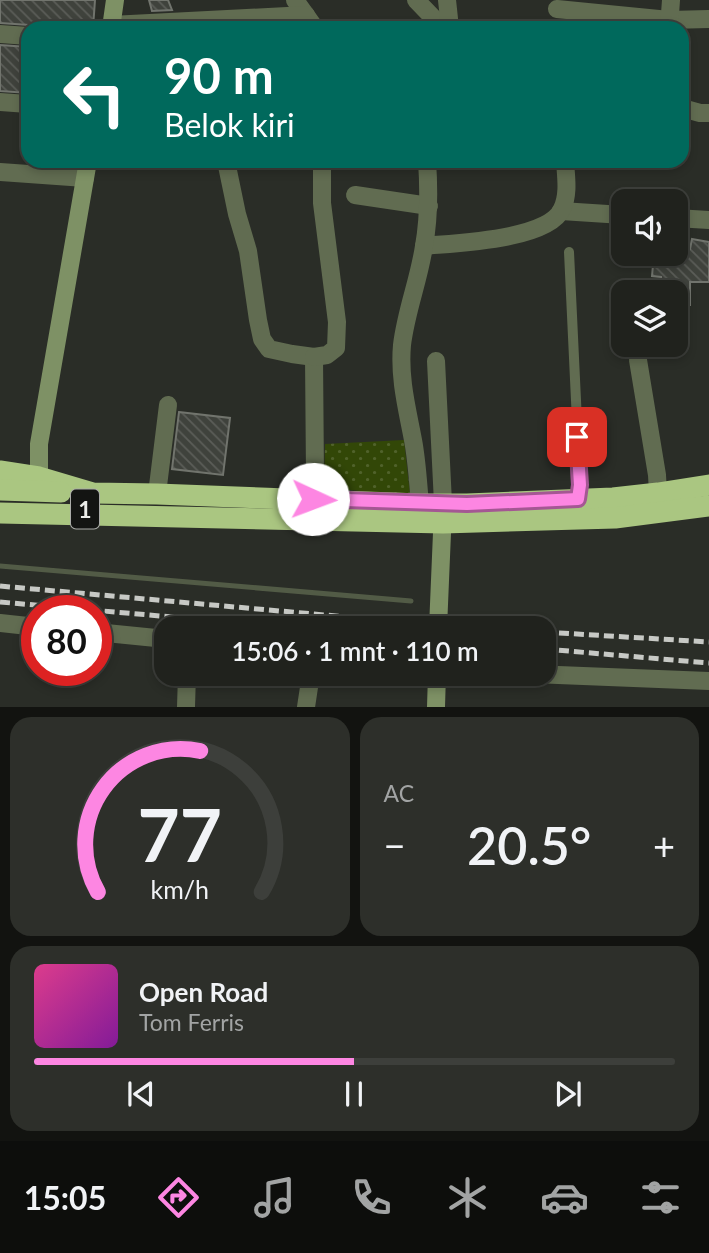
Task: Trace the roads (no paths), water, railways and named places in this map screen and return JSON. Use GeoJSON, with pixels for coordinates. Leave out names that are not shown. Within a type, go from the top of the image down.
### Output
{"type":"FeatureCollection","features":[{"type":"Feature","properties":{"kind":"highway","name":"1"},"geometry":{"type":"LineString","coordinates":[[0,471],[38,461],[93,493]]}},
{"type":"Feature","properties":{"kind":"highway","name":"1"},"geometry":{"type":"LineString","coordinates":[[0,490],[420,504],[443,513],[467,504],[658,493],[709,485]]}},
{"type":"Feature","properties":{"kind":"highway","name":"1"},"geometry":{"type":"LineString","coordinates":[[0,500],[170,517]]}},
{"type":"Feature","properties":{"kind":"highway","name":"1"},"geometry":{"type":"LineString","coordinates":[[0,513],[170,517],[443,513],[615,518],[709,506]]}},
{"type":"Feature","properties":{"kind":"street"},"geometry":{"type":"LineString","coordinates":[[112,21],[115,0]]}},
{"type":"Feature","properties":{"kind":"street"},"geometry":{"type":"LineString","coordinates":[[295,0],[310,21]]}},
{"type":"Feature","properties":{"kind":"street"},"geometry":{"type":"LineString","coordinates":[[416,0],[436,21]]}},
{"type":"Feature","properties":{"kind":"street"},"geometry":{"type":"LineString","coordinates":[[447,0],[449,21]]}},
{"type":"Feature","properties":{"kind":"street"},"geometry":{"type":"LineString","coordinates":[[669,21],[671,0]]}},
{"type":"Feature","properties":{"kind":"street"},"geometry":{"type":"LineString","coordinates":[[557,5],[651,21]]}},
{"type":"Feature","properties":{"kind":"street"},"geometry":{"type":"LineString","coordinates":[[689,22],[709,19]]}},
{"type":"Feature","properties":{"kind":"street"},"geometry":{"type":"LineString","coordinates":[[0,34],[21,36]]}},
{"type":"Feature","properties":{"kind":"street"},"geometry":{"type":"LineString","coordinates":[[0,102],[21,104]]}},
{"type":"Feature","properties":{"kind":"street"},"geometry":{"type":"LineString","coordinates":[[689,110],[709,113]]}},
{"type":"Feature","properties":{"kind":"street"},"geometry":{"type":"LineString","coordinates":[[227,168],[248,251],[262,339],[269,349],[314,356],[327,355],[336,348],[337,338],[322,203],[321,168]]}},
{"type":"Feature","properties":{"kind":"street"},"geometry":{"type":"LineString","coordinates":[[420,504],[414,443],[404,401],[401,373],[406,320],[424,246],[429,206],[426,168]]}},
{"type":"Feature","properties":{"kind":"street"},"geometry":{"type":"LineString","coordinates":[[424,246],[498,239],[547,224],[561,211],[567,189],[566,168]]}},
{"type":"Feature","properties":{"kind":"street"},"geometry":{"type":"LineString","coordinates":[[0,172],[87,169],[38,461]]}},
{"type":"Feature","properties":{"kind":"street"},"geometry":{"type":"LineString","coordinates":[[355,195],[429,206]]}},
{"type":"Feature","properties":{"kind":"street"},"geometry":{"type":"LineString","coordinates":[[561,211],[611,214]]}},
{"type":"Feature","properties":{"kind":"street"},"geometry":{"type":"LineString","coordinates":[[688,219],[709,220]]}},
{"type":"Feature","properties":{"kind":"street"},"geometry":{"type":"LineString","coordinates":[[313,499],[314,356]]}},
{"type":"Feature","properties":{"kind":"street"},"geometry":{"type":"LineString","coordinates":[[638,360],[658,493]]}},
{"type":"Feature","properties":{"kind":"street"},"geometry":{"type":"LineString","coordinates":[[436,361],[443,513],[438,616]]}},
{"type":"Feature","properties":{"kind":"street"},"geometry":{"type":"LineString","coordinates":[[157,494],[168,405]]}},
{"type":"Feature","properties":{"kind":"street"},"geometry":{"type":"LineString","coordinates":[[0,623],[21,625]]}},
{"type":"Feature","properties":{"kind":"street"},"geometry":{"type":"LineString","coordinates":[[112,634],[154,638]]}},
{"type":"Feature","properties":{"kind":"street"},"geometry":{"type":"LineString","coordinates":[[556,675],[709,681]]}},
{"type":"Feature","properties":{"kind":"street"},"geometry":{"type":"LineString","coordinates":[[186,707],[187,686]]}},
{"type":"Feature","properties":{"kind":"street"},"geometry":{"type":"LineString","coordinates":[[306,707],[309,686]]}},
{"type":"Feature","properties":{"kind":"street"},"geometry":{"type":"LineString","coordinates":[[436,707],[437,686]]}},
{"type":"Feature","properties":{"kind":"lane"},"geometry":{"type":"LineString","coordinates":[[569,252],[580,485],[578,499]]}},
{"type":"Feature","properties":{"kind":"waterway"},"geometry":{"type":"LineString","coordinates":[[0,566],[411,601]]}},
{"type":"Feature","properties":{"kind":"railway"},"geometry":{"type":"LineString","coordinates":[[0,586],[336,616]]}},
{"type":"Feature","properties":{"kind":"railway"},"geometry":{"type":"LineString","coordinates":[[0,602],[160,616]]}},
{"type":"Feature","properties":{"kind":"railway"},"geometry":{"type":"LineString","coordinates":[[556,633],[709,642]]}},
{"type":"Feature","properties":{"kind":"railway"},"geometry":{"type":"LineString","coordinates":[[556,650],[709,663]]}}]}
